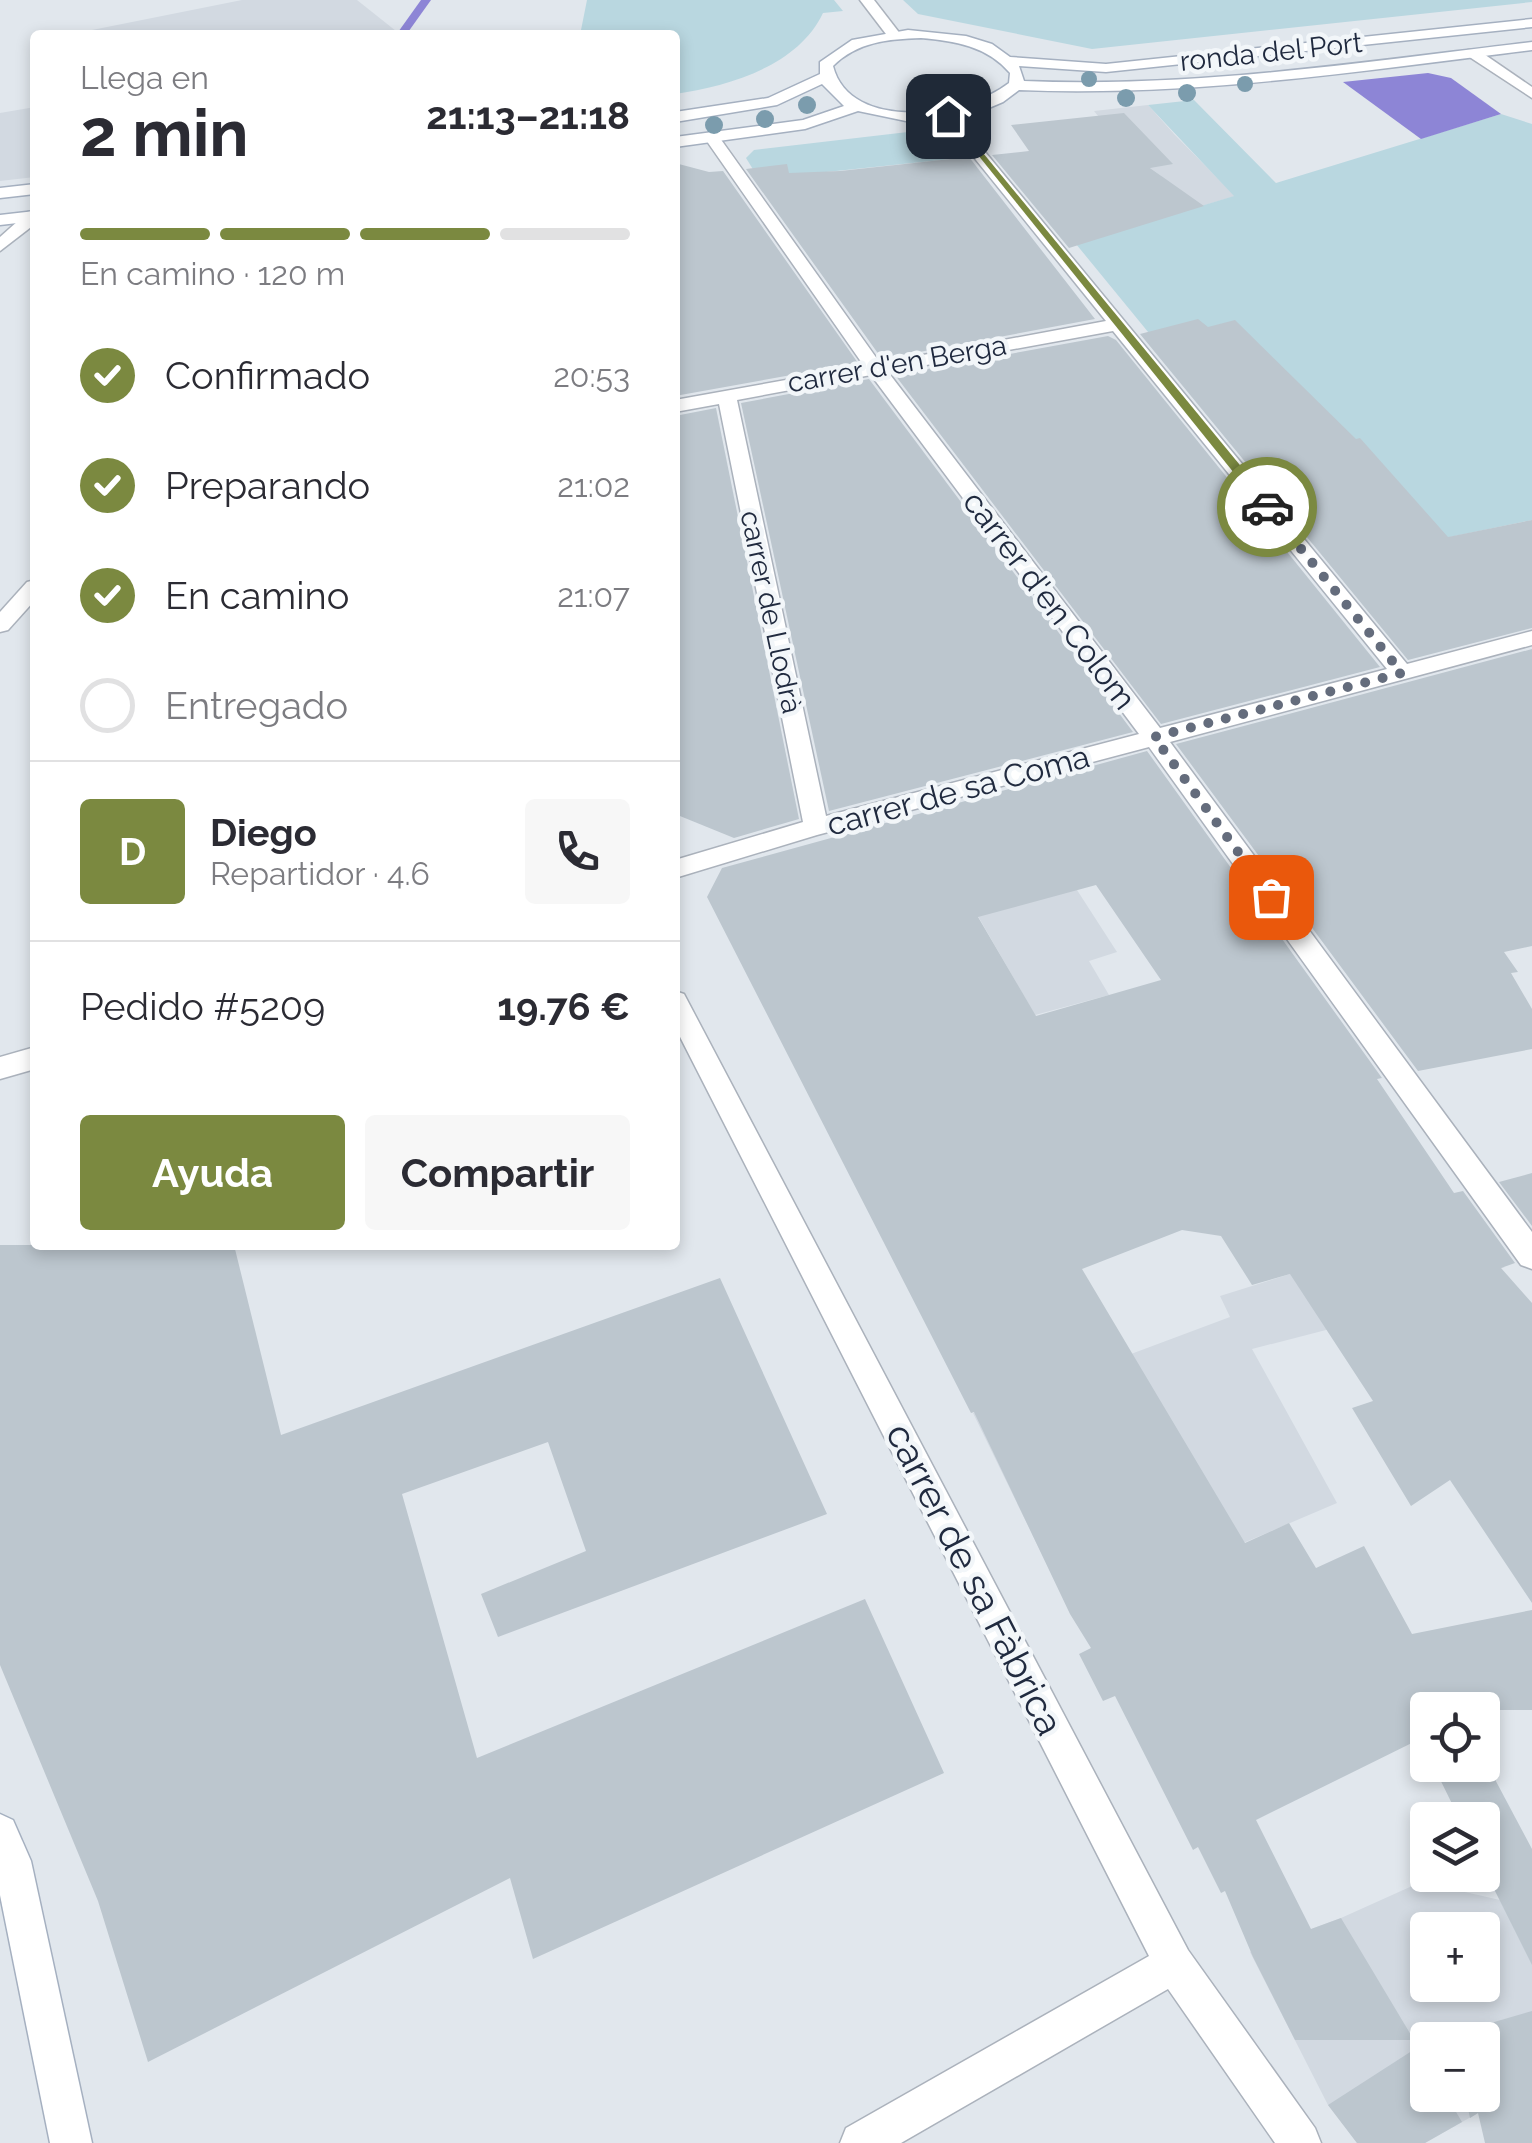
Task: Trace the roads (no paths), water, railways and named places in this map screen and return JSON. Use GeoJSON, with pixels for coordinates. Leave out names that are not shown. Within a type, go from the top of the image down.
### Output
{"type":"FeatureCollection","features":[{"type":"Feature","properties":{"kind":"street"},"geometry":{"type":"LineString","coordinates":[[867,0],[894,35]]}},
{"type":"Feature","properties":{"kind":"street","name":"ronda del Port"},"geometry":{"type":"LineString","coordinates":[[1009,61],[1106,68],[1532,23]]}},
{"type":"Feature","properties":{"kind":"street"},"geometry":{"type":"LineString","coordinates":[[921,34],[974,42],[1009,61],[1017,73],[1016,86],[993,105],[948,116],[917,117],[859,106],[829,88],[824,77],[825,65],[849,45],[894,35],[921,34]]}},
{"type":"Feature","properties":{"kind":"street","name":"ronda del Port"},"geometry":{"type":"LineString","coordinates":[[1016,86],[1082,90],[1168,86],[1532,46]]}},
{"type":"Feature","properties":{"kind":"street"},"geometry":{"type":"LineString","coordinates":[[1473,52],[1532,94]]}},
{"type":"Feature","properties":{"kind":"street"},"geometry":{"type":"LineString","coordinates":[[680,116],[772,102],[824,77]]}},
{"type":"Feature","properties":{"kind":"street"},"geometry":{"type":"LineString","coordinates":[[680,141],[805,124],[859,106]]}},
{"type":"Feature","properties":{"kind":"street"},"geometry":{"type":"LineString","coordinates":[[948,116],[1402,673]]}},
{"type":"Feature","properties":{"kind":"street","name":"carrer d'en Colom"},"geometry":{"type":"LineString","coordinates":[[712,137],[874,366],[1154,737],[1532,1256]]}},
{"type":"Feature","properties":{"kind":"street"},"geometry":{"type":"LineString","coordinates":[[0,193],[30,190]]}},
{"type":"Feature","properties":{"kind":"street"},"geometry":{"type":"LineString","coordinates":[[0,220],[30,216]]}},
{"type":"Feature","properties":{"kind":"street"},"geometry":{"type":"LineString","coordinates":[[0,246],[30,220]]}},
{"type":"Feature","properties":{"kind":"street","name":"carrer d'en Berga"},"geometry":{"type":"LineString","coordinates":[[680,405],[874,366],[1120,324]]}},
{"type":"Feature","properties":{"kind":"street","name":"carrer de Llodrà"},"geometry":{"type":"LineString","coordinates":[[726,396],[816,828]]}},
{"type":"Feature","properties":{"kind":"street"},"geometry":{"type":"LineString","coordinates":[[0,625],[30,593]]}},
{"type":"Feature","properties":{"kind":"street","name":"carrer de sa Coma"},"geometry":{"type":"LineString","coordinates":[[680,868],[1532,638]]}},
{"type":"Feature","properties":{"kind":"street","name":"carrer de sa Fàbrica"},"geometry":{"type":"LineString","coordinates":[[680,1010],[1174,1964],[1300,2143]]}},
{"type":"Feature","properties":{"kind":"street"},"geometry":{"type":"LineString","coordinates":[[0,1068],[30,1059]]}},
{"type":"Feature","properties":{"kind":"street"},"geometry":{"type":"LineString","coordinates":[[0,1832],[12,1862],[71,2143]]}},
{"type":"Feature","properties":{"kind":"street"},"geometry":{"type":"LineString","coordinates":[[861,2143],[1174,1964]]}},
{"type":"Feature","properties":{"kind":"waterway"},"geometry":{"type":"LineString","coordinates":[[405,30],[426,0]]}}]}
